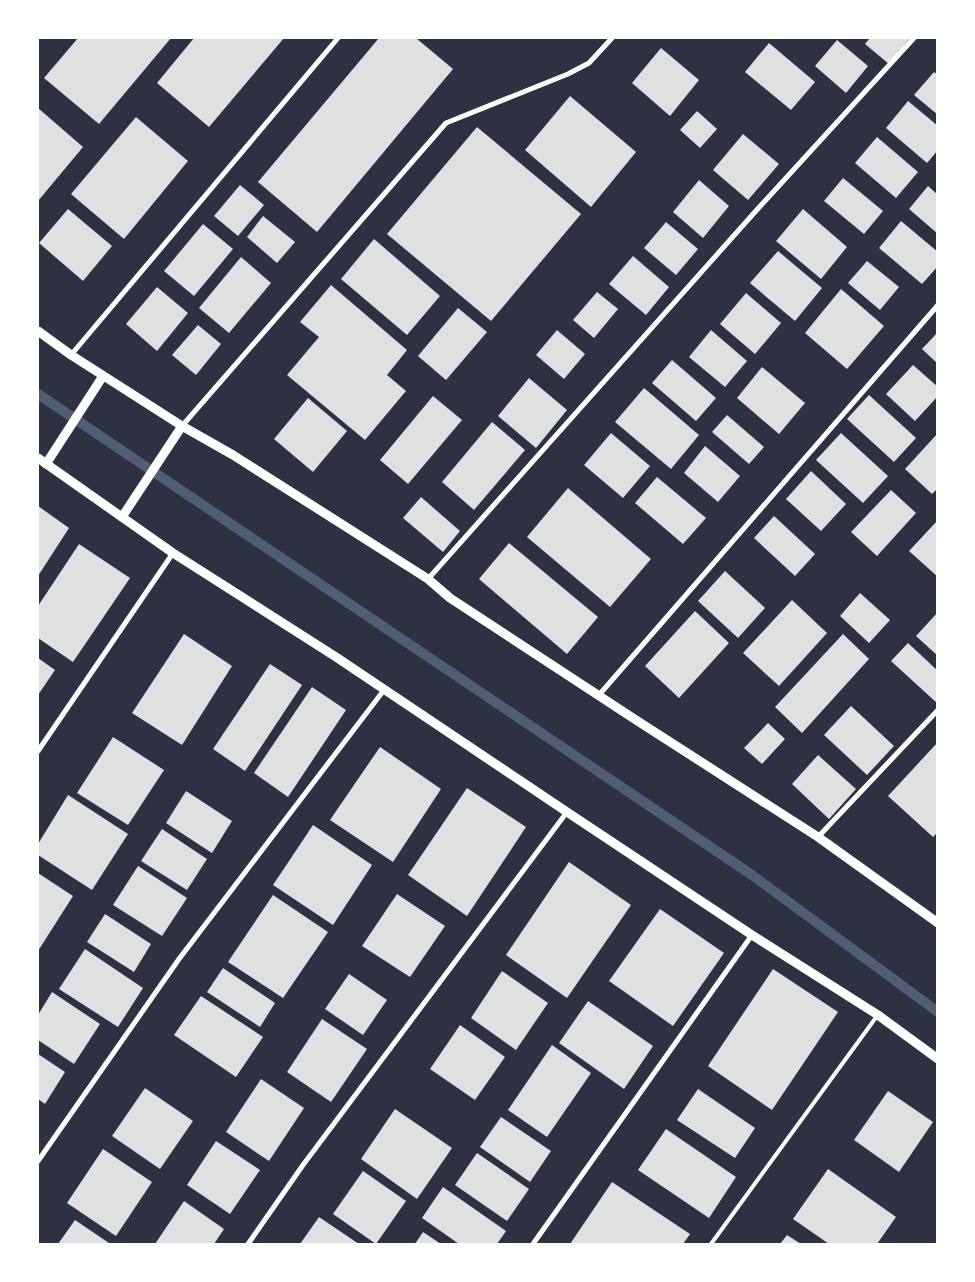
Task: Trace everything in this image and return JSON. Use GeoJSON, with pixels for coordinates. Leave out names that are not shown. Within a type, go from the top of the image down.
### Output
{"type":"FeatureCollection","features":[{"type":"Feature","properties":{"kind":"street"},"geometry":{"type":"LineString","coordinates":[[71,355],[338,38]]}},
{"type":"Feature","properties":{"kind":"street"},"geometry":{"type":"LineString","coordinates":[[122,517],[182,426],[446,123],[568,74],[589,63],[612,38]]}},
{"type":"Feature","properties":{"kind":"street"},"geometry":{"type":"LineString","coordinates":[[428,579],[740,228],[914,38]]}},
{"type":"Feature","properties":{"kind":"street"},"geometry":{"type":"LineString","coordinates":[[599,695],[938,304]]}},
{"type":"Feature","properties":{"kind":"street"},"geometry":{"type":"LineString","coordinates":[[38,331],[103,376],[428,579],[450,598],[818,837],[938,924]]}},
{"type":"Feature","properties":{"kind":"street"},"geometry":{"type":"LineString","coordinates":[[46,464],[103,376]]}},
{"type":"Feature","properties":{"kind":"street"},"geometry":{"type":"LineString","coordinates":[[38,458],[173,553],[384,690],[752,935],[878,1015],[938,1059]]}},
{"type":"Feature","properties":{"kind":"street"},"geometry":{"type":"LineString","coordinates":[[38,751],[173,553]]}},
{"type":"Feature","properties":{"kind":"street"},"geometry":{"type":"LineString","coordinates":[[38,1161],[179,958],[384,690]]}},
{"type":"Feature","properties":{"kind":"street"},"geometry":{"type":"LineString","coordinates":[[818,837],[938,710]]}},
{"type":"Feature","properties":{"kind":"street"},"geometry":{"type":"LineString","coordinates":[[248,1244],[303,1165],[567,812]]}},
{"type":"Feature","properties":{"kind":"street"},"geometry":{"type":"LineString","coordinates":[[533,1244],[752,935]]}},
{"type":"Feature","properties":{"kind":"lane"},"geometry":{"type":"LineString","coordinates":[[711,1244],[878,1015]]}},
{"type":"Feature","properties":{"kind":"building"},"geometry":{"type":"Polygon","coordinates":[[[78,38],[171,38],[99,124],[44,78],[78,38]]]}},
{"type":"Feature","properties":{"kind":"building"},"geometry":{"type":"Polygon","coordinates":[[[194,38],[284,38],[209,127],[157,83],[194,38]]]}},
{"type":"Feature","properties":{"kind":"building"},"geometry":{"type":"Polygon","coordinates":[[[379,38],[416,38],[453,69],[317,232],[258,182],[379,38]]]}},
{"type":"Feature","properties":{"kind":"building"},"geometry":{"type":"Polygon","coordinates":[[[870,38],[910,38],[889,64],[865,44],[870,38]]]}},
{"type":"Feature","properties":{"kind":"building"},"geometry":{"type":"Polygon","coordinates":[[[837,40],[868,66],[846,93],[815,66],[837,40]]]}},
{"type":"Feature","properties":{"kind":"building"},"geometry":{"type":"Polygon","coordinates":[[[769,43],[815,82],[791,110],[745,72],[769,43]]]}},
{"type":"Feature","properties":{"kind":"building"},"geometry":{"type":"Polygon","coordinates":[[[661,48],[699,80],[670,116],[632,83],[661,48]]]}},
{"type":"Feature","properties":{"kind":"building"},"geometry":{"type":"Polygon","coordinates":[[[934,72],[938,75],[938,115],[914,95],[934,72]]]}},
{"type":"Feature","properties":{"kind":"building"},"geometry":{"type":"Polygon","coordinates":[[[570,96],[636,152],[591,207],[525,150],[570,96]]]}},
{"type":"Feature","properties":{"kind":"building"},"geometry":{"type":"Polygon","coordinates":[[[908,101],[938,126],[938,150],[927,163],[886,128],[908,101]]]}},
{"type":"Feature","properties":{"kind":"building"},"geometry":{"type":"Polygon","coordinates":[[[38,108],[83,147],[38,201],[38,108]]]}},
{"type":"Feature","properties":{"kind":"building"},"geometry":{"type":"Polygon","coordinates":[[[697,111],[717,129],[700,148],[680,130],[697,111]]]}},
{"type":"Feature","properties":{"kind":"building"},"geometry":{"type":"Polygon","coordinates":[[[136,117],[188,161],[124,239],[71,194],[136,117]]]}},
{"type":"Feature","properties":{"kind":"building"},"geometry":{"type":"Polygon","coordinates":[[[477,127],[581,214],[491,321],[387,234],[477,127]]]}},
{"type":"Feature","properties":{"kind":"building"},"geometry":{"type":"Polygon","coordinates":[[[743,134],[779,164],[748,200],[713,170],[743,134]]]}},
{"type":"Feature","properties":{"kind":"building"},"geometry":{"type":"Polygon","coordinates":[[[877,137],[918,172],[896,198],[855,163],[877,137]]]}},
{"type":"Feature","properties":{"kind":"building"},"geometry":{"type":"Polygon","coordinates":[[[843,178],[883,211],[864,234],[824,201],[843,178]]]}},
{"type":"Feature","properties":{"kind":"building"},"geometry":{"type":"Polygon","coordinates":[[[699,180],[729,206],[703,238],[673,212],[699,180]]]}},
{"type":"Feature","properties":{"kind":"building"},"geometry":{"type":"Polygon","coordinates":[[[240,185],[264,205],[238,236],[214,216],[240,185]]]}},
{"type":"Feature","properties":{"kind":"building"},"geometry":{"type":"Polygon","coordinates":[[[928,186],[938,195],[938,234],[909,209],[928,186]]]}},
{"type":"Feature","properties":{"kind":"building"},"geometry":{"type":"Polygon","coordinates":[[[68,209],[112,246],[83,281],[39,243],[68,209]]]}},
{"type":"Feature","properties":{"kind":"building"},"geometry":{"type":"Polygon","coordinates":[[[803,209],[847,247],[821,279],[776,241],[803,209]]]}},
{"type":"Feature","properties":{"kind":"building"},"geometry":{"type":"Polygon","coordinates":[[[263,216],[295,242],[277,263],[247,237],[263,216]]]}},
{"type":"Feature","properties":{"kind":"building"},"geometry":{"type":"Polygon","coordinates":[[[901,221],[938,252],[938,266],[922,284],[879,248],[901,221]]]}},
{"type":"Feature","properties":{"kind":"building"},"geometry":{"type":"Polygon","coordinates":[[[666,222],[698,249],[676,275],[644,248],[666,222]]]}},
{"type":"Feature","properties":{"kind":"building"},"geometry":{"type":"Polygon","coordinates":[[[203,224],[233,249],[194,296],[164,271],[203,224]]]}},
{"type":"Feature","properties":{"kind":"building"},"geometry":{"type":"Polygon","coordinates":[[[374,239],[440,296],[407,335],[341,279],[374,239]]]}},
{"type":"Feature","properties":{"kind":"building"},"geometry":{"type":"Polygon","coordinates":[[[778,251],[822,288],[795,321],[750,283],[778,251]]]}},
{"type":"Feature","properties":{"kind":"building"},"geometry":{"type":"Polygon","coordinates":[[[633,256],[669,287],[646,315],[609,284],[633,256]]]}},
{"type":"Feature","properties":{"kind":"building"},"geometry":{"type":"Polygon","coordinates":[[[241,257],[271,283],[229,333],[199,308],[241,257]]]}},
{"type":"Feature","properties":{"kind":"building"},"geometry":{"type":"Polygon","coordinates":[[[867,261],[899,287],[880,310],[848,283],[867,261]]]}},
{"type":"Feature","properties":{"kind":"building"},"geometry":{"type":"Polygon","coordinates":[[[331,285],[407,350],[387,375],[406,391],[365,440],[287,375],[319,337],[300,322],[331,285]]]}},
{"type":"Feature","properties":{"kind":"building"},"geometry":{"type":"Polygon","coordinates":[[[157,287],[188,313],[157,351],[126,324],[157,287]]]}},
{"type":"Feature","properties":{"kind":"building"},"geometry":{"type":"Polygon","coordinates":[[[841,289],[884,326],[847,369],[805,333],[841,289]]]}},
{"type":"Feature","properties":{"kind":"building"},"geometry":{"type":"Polygon","coordinates":[[[597,292],[618,309],[594,338],[573,320],[597,292]]]}},
{"type":"Feature","properties":{"kind":"building"},"geometry":{"type":"Polygon","coordinates":[[[746,293],[781,323],[755,354],[720,324],[746,293]]]}},
{"type":"Feature","properties":{"kind":"building"},"geometry":{"type":"Polygon","coordinates":[[[458,308],[487,332],[446,380],[418,356],[458,308]]]}},
{"type":"Feature","properties":{"kind":"building"},"geometry":{"type":"Polygon","coordinates":[[[198,325],[221,344],[196,375],[172,355],[198,325]]]}},
{"type":"Feature","properties":{"kind":"building"},"geometry":{"type":"Polygon","coordinates":[[[557,330],[585,354],[564,379],[536,355],[557,330]]]}},
{"type":"Feature","properties":{"kind":"building"},"geometry":{"type":"Polygon","coordinates":[[[711,330],[747,361],[725,387],[689,357],[711,330]]]}},
{"type":"Feature","properties":{"kind":"building"},"geometry":{"type":"Polygon","coordinates":[[[938,332],[938,364],[922,349],[938,332]]]}},
{"type":"Feature","properties":{"kind":"building"},"geometry":{"type":"Polygon","coordinates":[[[672,360],[716,398],[696,421],[652,383],[672,360]]]}},
{"type":"Feature","properties":{"kind":"building"},"geometry":{"type":"Polygon","coordinates":[[[913,365],[938,387],[938,396],[915,421],[886,394],[913,365]]]}},
{"type":"Feature","properties":{"kind":"building"},"geometry":{"type":"Polygon","coordinates":[[[762,367],[805,403],[779,434],[737,398],[762,367]]]}},
{"type":"Feature","properties":{"kind":"building"},"geometry":{"type":"Polygon","coordinates":[[[529,378],[567,410],[536,448],[498,416],[529,378]]]}},
{"type":"Feature","properties":{"kind":"building"},"geometry":{"type":"Polygon","coordinates":[[[644,388],[699,435],[671,469],[615,422],[644,388]]]}},
{"type":"Feature","properties":{"kind":"building"},"geometry":{"type":"Polygon","coordinates":[[[869,395],[916,438],[894,462],[847,419],[869,395]]]}},
{"type":"Feature","properties":{"kind":"building"},"geometry":{"type":"Polygon","coordinates":[[[433,396],[462,420],[408,484],[380,460],[433,396]]]}},
{"type":"Feature","properties":{"kind":"building"},"geometry":{"type":"Polygon","coordinates":[[[308,398],[347,431],[313,472],[274,439],[308,398]]]}},
{"type":"Feature","properties":{"kind":"building"},"geometry":{"type":"Polygon","coordinates":[[[727,415],[764,447],[749,464],[712,432],[727,415]]]}},
{"type":"Feature","properties":{"kind":"building"},"geometry":{"type":"Polygon","coordinates":[[[492,422],[525,450],[474,510],[442,482],[492,422]]]}},
{"type":"Feature","properties":{"kind":"building"},"geometry":{"type":"Polygon","coordinates":[[[611,433],[650,466],[623,498],[584,465],[611,433]]]}},
{"type":"Feature","properties":{"kind":"building"},"geometry":{"type":"Polygon","coordinates":[[[841,433],[888,476],[863,503],[816,460],[841,433]]]}},
{"type":"Feature","properties":{"kind":"building"},"geometry":{"type":"Polygon","coordinates":[[[938,433],[938,488],[932,494],[905,469],[938,433]]]}},
{"type":"Feature","properties":{"kind":"building"},"geometry":{"type":"Polygon","coordinates":[[[705,446],[740,476],[718,502],[684,473],[705,446]]]}},
{"type":"Feature","properties":{"kind":"building"},"geometry":{"type":"Polygon","coordinates":[[[811,471],[846,504],[821,531],[786,499],[811,471]]]}},
{"type":"Feature","properties":{"kind":"building"},"geometry":{"type":"Polygon","coordinates":[[[657,477],[706,518],[683,544],[635,503],[657,477]]]}},
{"type":"Feature","properties":{"kind":"building"},"geometry":{"type":"Polygon","coordinates":[[[568,488],[651,559],[610,607],[527,537],[568,488]]]}},
{"type":"Feature","properties":{"kind":"building"},"geometry":{"type":"Polygon","coordinates":[[[891,490],[916,513],[877,556],[851,532],[891,490]]]}},
{"type":"Feature","properties":{"kind":"building"},"geometry":{"type":"Polygon","coordinates":[[[421,497],[460,531],[443,552],[403,518],[421,497]]]}},
{"type":"Feature","properties":{"kind":"building"},"geometry":{"type":"Polygon","coordinates":[[[38,506],[69,528],[38,576],[38,506]]]}},
{"type":"Feature","properties":{"kind":"building"},"geometry":{"type":"Polygon","coordinates":[[[774,516],[815,554],[795,576],[754,538],[774,516]]]}},
{"type":"Feature","properties":{"kind":"building"},"geometry":{"type":"Polygon","coordinates":[[[938,520],[938,577],[909,551],[938,520]]]}},
{"type":"Feature","properties":{"kind":"building"},"geometry":{"type":"Polygon","coordinates":[[[509,543],[598,617],[567,654],[479,579],[509,543]]]}},
{"type":"Feature","properties":{"kind":"building"},"geometry":{"type":"Polygon","coordinates":[[[79,544],[130,578],[73,662],[38,638],[38,606],[79,544]]]}},
{"type":"Feature","properties":{"kind":"building"},"geometry":{"type":"Polygon","coordinates":[[[725,571],[765,608],[738,638],[698,601],[725,571]]]}},
{"type":"Feature","properties":{"kind":"building"},"geometry":{"type":"Polygon","coordinates":[[[860,593],[890,620],[869,643],[840,616],[860,593]]]}},
{"type":"Feature","properties":{"kind":"building"},"geometry":{"type":"Polygon","coordinates":[[[792,600],[827,633],[779,686],[743,653],[792,600]]]}},
{"type":"Feature","properties":{"kind":"building"},"geometry":{"type":"Polygon","coordinates":[[[695,611],[729,643],[679,698],[645,666],[695,611]]]}},
{"type":"Feature","properties":{"kind":"building"},"geometry":{"type":"Polygon","coordinates":[[[938,612],[938,656],[916,636],[938,612]]]}},
{"type":"Feature","properties":{"kind":"building"},"geometry":{"type":"Polygon","coordinates":[[[184,634],[232,666],[182,745],[132,713],[184,634]]]}},
{"type":"Feature","properties":{"kind":"building"},"geometry":{"type":"Polygon","coordinates":[[[843,634],[869,659],[802,733],[775,707],[843,634]]]}},
{"type":"Feature","properties":{"kind":"building"},"geometry":{"type":"Polygon","coordinates":[[[908,643],[938,671],[938,704],[891,661],[908,643]]]}},
{"type":"Feature","properties":{"kind":"building"},"geometry":{"type":"Polygon","coordinates":[[[38,658],[55,670],[38,695],[38,658]]]}},
{"type":"Feature","properties":{"kind":"building"},"geometry":{"type":"Polygon","coordinates":[[[270,664],[302,685],[245,771],[213,749],[270,664]]]}},
{"type":"Feature","properties":{"kind":"building"},"geometry":{"type":"Polygon","coordinates":[[[312,687],[346,710],[288,797],[254,773],[312,687]]]}},
{"type":"Feature","properties":{"kind":"building"},"geometry":{"type":"Polygon","coordinates":[[[851,706],[894,746],[867,775],[824,735],[851,706]]]}},
{"type":"Feature","properties":{"kind":"building"},"geometry":{"type":"Polygon","coordinates":[[[768,723],[785,739],[762,764],[744,748],[768,723]]]}},
{"type":"Feature","properties":{"kind":"building"},"geometry":{"type":"Polygon","coordinates":[[[113,737],[164,770],[128,825],[77,793],[113,737]]]}},
{"type":"Feature","properties":{"kind":"building"},"geometry":{"type":"Polygon","coordinates":[[[938,742],[938,832],[933,837],[888,796],[938,742]]]}},
{"type":"Feature","properties":{"kind":"building"},"geometry":{"type":"Polygon","coordinates":[[[380,747],[441,789],[393,862],[330,820],[380,747]]]}},
{"type":"Feature","properties":{"kind":"building"},"geometry":{"type":"Polygon","coordinates":[[[818,755],[856,789],[829,819],[792,784],[818,755]]]}},
{"type":"Feature","properties":{"kind":"building"},"geometry":{"type":"Polygon","coordinates":[[[467,788],[526,827],[467,916],[408,875],[467,788]]]}},
{"type":"Feature","properties":{"kind":"building"},"geometry":{"type":"Polygon","coordinates":[[[186,791],[232,821],[212,853],[166,823],[186,791]]]}},
{"type":"Feature","properties":{"kind":"building"},"geometry":{"type":"Polygon","coordinates":[[[68,795],[128,834],[92,890],[38,855],[38,844],[68,795]]]}},
{"type":"Feature","properties":{"kind":"building"},"geometry":{"type":"Polygon","coordinates":[[[313,825],[372,865],[333,925],[273,885],[313,825]]]}},
{"type":"Feature","properties":{"kind":"building"},"geometry":{"type":"Polygon","coordinates":[[[162,829],[207,859],[187,890],[141,861],[162,829]]]}},
{"type":"Feature","properties":{"kind":"building"},"geometry":{"type":"Polygon","coordinates":[[[569,862],[631,905],[567,998],[506,955],[569,862]]]}},
{"type":"Feature","properties":{"kind":"building"},"geometry":{"type":"Polygon","coordinates":[[[138,866],[187,898],[162,936],[113,905],[138,866]]]}},
{"type":"Feature","properties":{"kind":"building"},"geometry":{"type":"Polygon","coordinates":[[[38,873],[73,896],[38,951],[38,873]]]}},
{"type":"Feature","properties":{"kind":"building"},"geometry":{"type":"Polygon","coordinates":[[[397,894],[445,926],[410,977],[362,946],[397,894]]]}},
{"type":"Feature","properties":{"kind":"building"},"geometry":{"type":"Polygon","coordinates":[[[273,895],[328,932],[283,998],[228,962],[273,895]]]}},
{"type":"Feature","properties":{"kind":"building"},"geometry":{"type":"Polygon","coordinates":[[[660,909],[724,953],[673,1026],[609,981],[660,909]]]}},
{"type":"Feature","properties":{"kind":"building"},"geometry":{"type":"Polygon","coordinates":[[[105,914],[151,944],[134,972],[87,942],[105,914]]]}},
{"type":"Feature","properties":{"kind":"building"},"geometry":{"type":"Polygon","coordinates":[[[85,949],[143,988],[118,1027],[59,989],[85,949]]]}},
{"type":"Feature","properties":{"kind":"building"},"geometry":{"type":"Polygon","coordinates":[[[223,968],[275,1003],[260,1027],[207,992],[223,968]]]}},
{"type":"Feature","properties":{"kind":"building"},"geometry":{"type":"Polygon","coordinates":[[[773,969],[838,1012],[772,1110],[708,1066],[773,969]]]}},
{"type":"Feature","properties":{"kind":"building"},"geometry":{"type":"Polygon","coordinates":[[[502,971],[548,1003],[516,1050],[471,1018],[502,971]]]}},
{"type":"Feature","properties":{"kind":"building"},"geometry":{"type":"Polygon","coordinates":[[[349,974],[387,1000],[363,1035],[325,1009],[349,974]]]}},
{"type":"Feature","properties":{"kind":"building"},"geometry":{"type":"Polygon","coordinates":[[[52,992],[100,1024],[74,1064],[38,1040],[38,1015],[52,992]]]}},
{"type":"Feature","properties":{"kind":"building"},"geometry":{"type":"Polygon","coordinates":[[[201,996],[263,1037],[236,1077],[174,1035],[201,996]]]}},
{"type":"Feature","properties":{"kind":"building"},"geometry":{"type":"Polygon","coordinates":[[[588,1001],[653,1046],[624,1089],[559,1043],[588,1001]]]}},
{"type":"Feature","properties":{"kind":"building"},"geometry":{"type":"Polygon","coordinates":[[[322,1019],[367,1049],[331,1102],[287,1072],[322,1019]]]}},
{"type":"Feature","properties":{"kind":"building"},"geometry":{"type":"Polygon","coordinates":[[[460,1025],[505,1057],[475,1100],[430,1069],[460,1025]]]}},
{"type":"Feature","properties":{"kind":"building"},"geometry":{"type":"Polygon","coordinates":[[[552,1045],[591,1073],[547,1137],[508,1110],[552,1045]]]}},
{"type":"Feature","properties":{"kind":"building"},"geometry":{"type":"Polygon","coordinates":[[[38,1054],[65,1072],[45,1104],[38,1099],[38,1054]]]}},
{"type":"Feature","properties":{"kind":"building"},"geometry":{"type":"Polygon","coordinates":[[[261,1079],[304,1108],[269,1161],[226,1132],[261,1079]]]}},
{"type":"Feature","properties":{"kind":"building"},"geometry":{"type":"Polygon","coordinates":[[[145,1088],[193,1121],[160,1169],[112,1136],[145,1088]]]}},
{"type":"Feature","properties":{"kind":"building"},"geometry":{"type":"Polygon","coordinates":[[[698,1089],[755,1128],[735,1158],[677,1120],[698,1089]]]}},
{"type":"Feature","properties":{"kind":"building"},"geometry":{"type":"Polygon","coordinates":[[[888,1091],[933,1122],[899,1172],[854,1140],[888,1091]]]}},
{"type":"Feature","properties":{"kind":"building"},"geometry":{"type":"Polygon","coordinates":[[[395,1109],[452,1148],[417,1199],[361,1159],[395,1109]]]}},
{"type":"Feature","properties":{"kind":"building"},"geometry":{"type":"Polygon","coordinates":[[[501,1117],[551,1151],[530,1182],[480,1147],[501,1117]]]}},
{"type":"Feature","properties":{"kind":"building"},"geometry":{"type":"Polygon","coordinates":[[[666,1129],[736,1177],[709,1218],[638,1170],[666,1129]]]}},
{"type":"Feature","properties":{"kind":"building"},"geometry":{"type":"Polygon","coordinates":[[[216,1141],[260,1170],[230,1214],[187,1185],[216,1141]]]}},
{"type":"Feature","properties":{"kind":"building"},"geometry":{"type":"Polygon","coordinates":[[[103,1149],[152,1182],[116,1236],[67,1203],[103,1149]]]}},
{"type":"Feature","properties":{"kind":"building"},"geometry":{"type":"Polygon","coordinates":[[[477,1153],[529,1189],[507,1221],[455,1185],[477,1153]]]}},
{"type":"Feature","properties":{"kind":"building"},"geometry":{"type":"Polygon","coordinates":[[[828,1169],[896,1217],[877,1244],[829,1244],[793,1219],[828,1169]]]}},
{"type":"Feature","properties":{"kind":"building"},"geometry":{"type":"Polygon","coordinates":[[[363,1171],[406,1201],[376,1244],[333,1214],[363,1171]]]}},
{"type":"Feature","properties":{"kind":"building"},"geometry":{"type":"Polygon","coordinates":[[[612,1182],[690,1234],[683,1244],[570,1244],[612,1182]]]}},
{"type":"Feature","properties":{"kind":"building"},"geometry":{"type":"Polygon","coordinates":[[[443,1187],[506,1231],[497,1244],[459,1244],[422,1218],[443,1187]]]}},
{"type":"Feature","properties":{"kind":"building"},"geometry":{"type":"Polygon","coordinates":[[[184,1201],[224,1229],[214,1244],[155,1244],[184,1201]]]}},
{"type":"Feature","properties":{"kind":"building"},"geometry":{"type":"Polygon","coordinates":[[[319,1217],[359,1244],[300,1244],[319,1217]]]}},
{"type":"Feature","properties":{"kind":"building"},"geometry":{"type":"Polygon","coordinates":[[[75,1220],[109,1243],[58,1244],[75,1220]]]}},
{"type":"Feature","properties":{"kind":"building"},"geometry":{"type":"Polygon","coordinates":[[[423,1232],[441,1244],[415,1244],[423,1232]]]}},
{"type":"Feature","properties":{"kind":"building"},"geometry":{"type":"Polygon","coordinates":[[[787,1235],[801,1244],[780,1244],[787,1235]]]}},
{"type":"Feature","properties":{"kind":"waterway"},"geometry":{"type":"LineString","coordinates":[[38,394],[752,875],[938,1012]]}}]}
